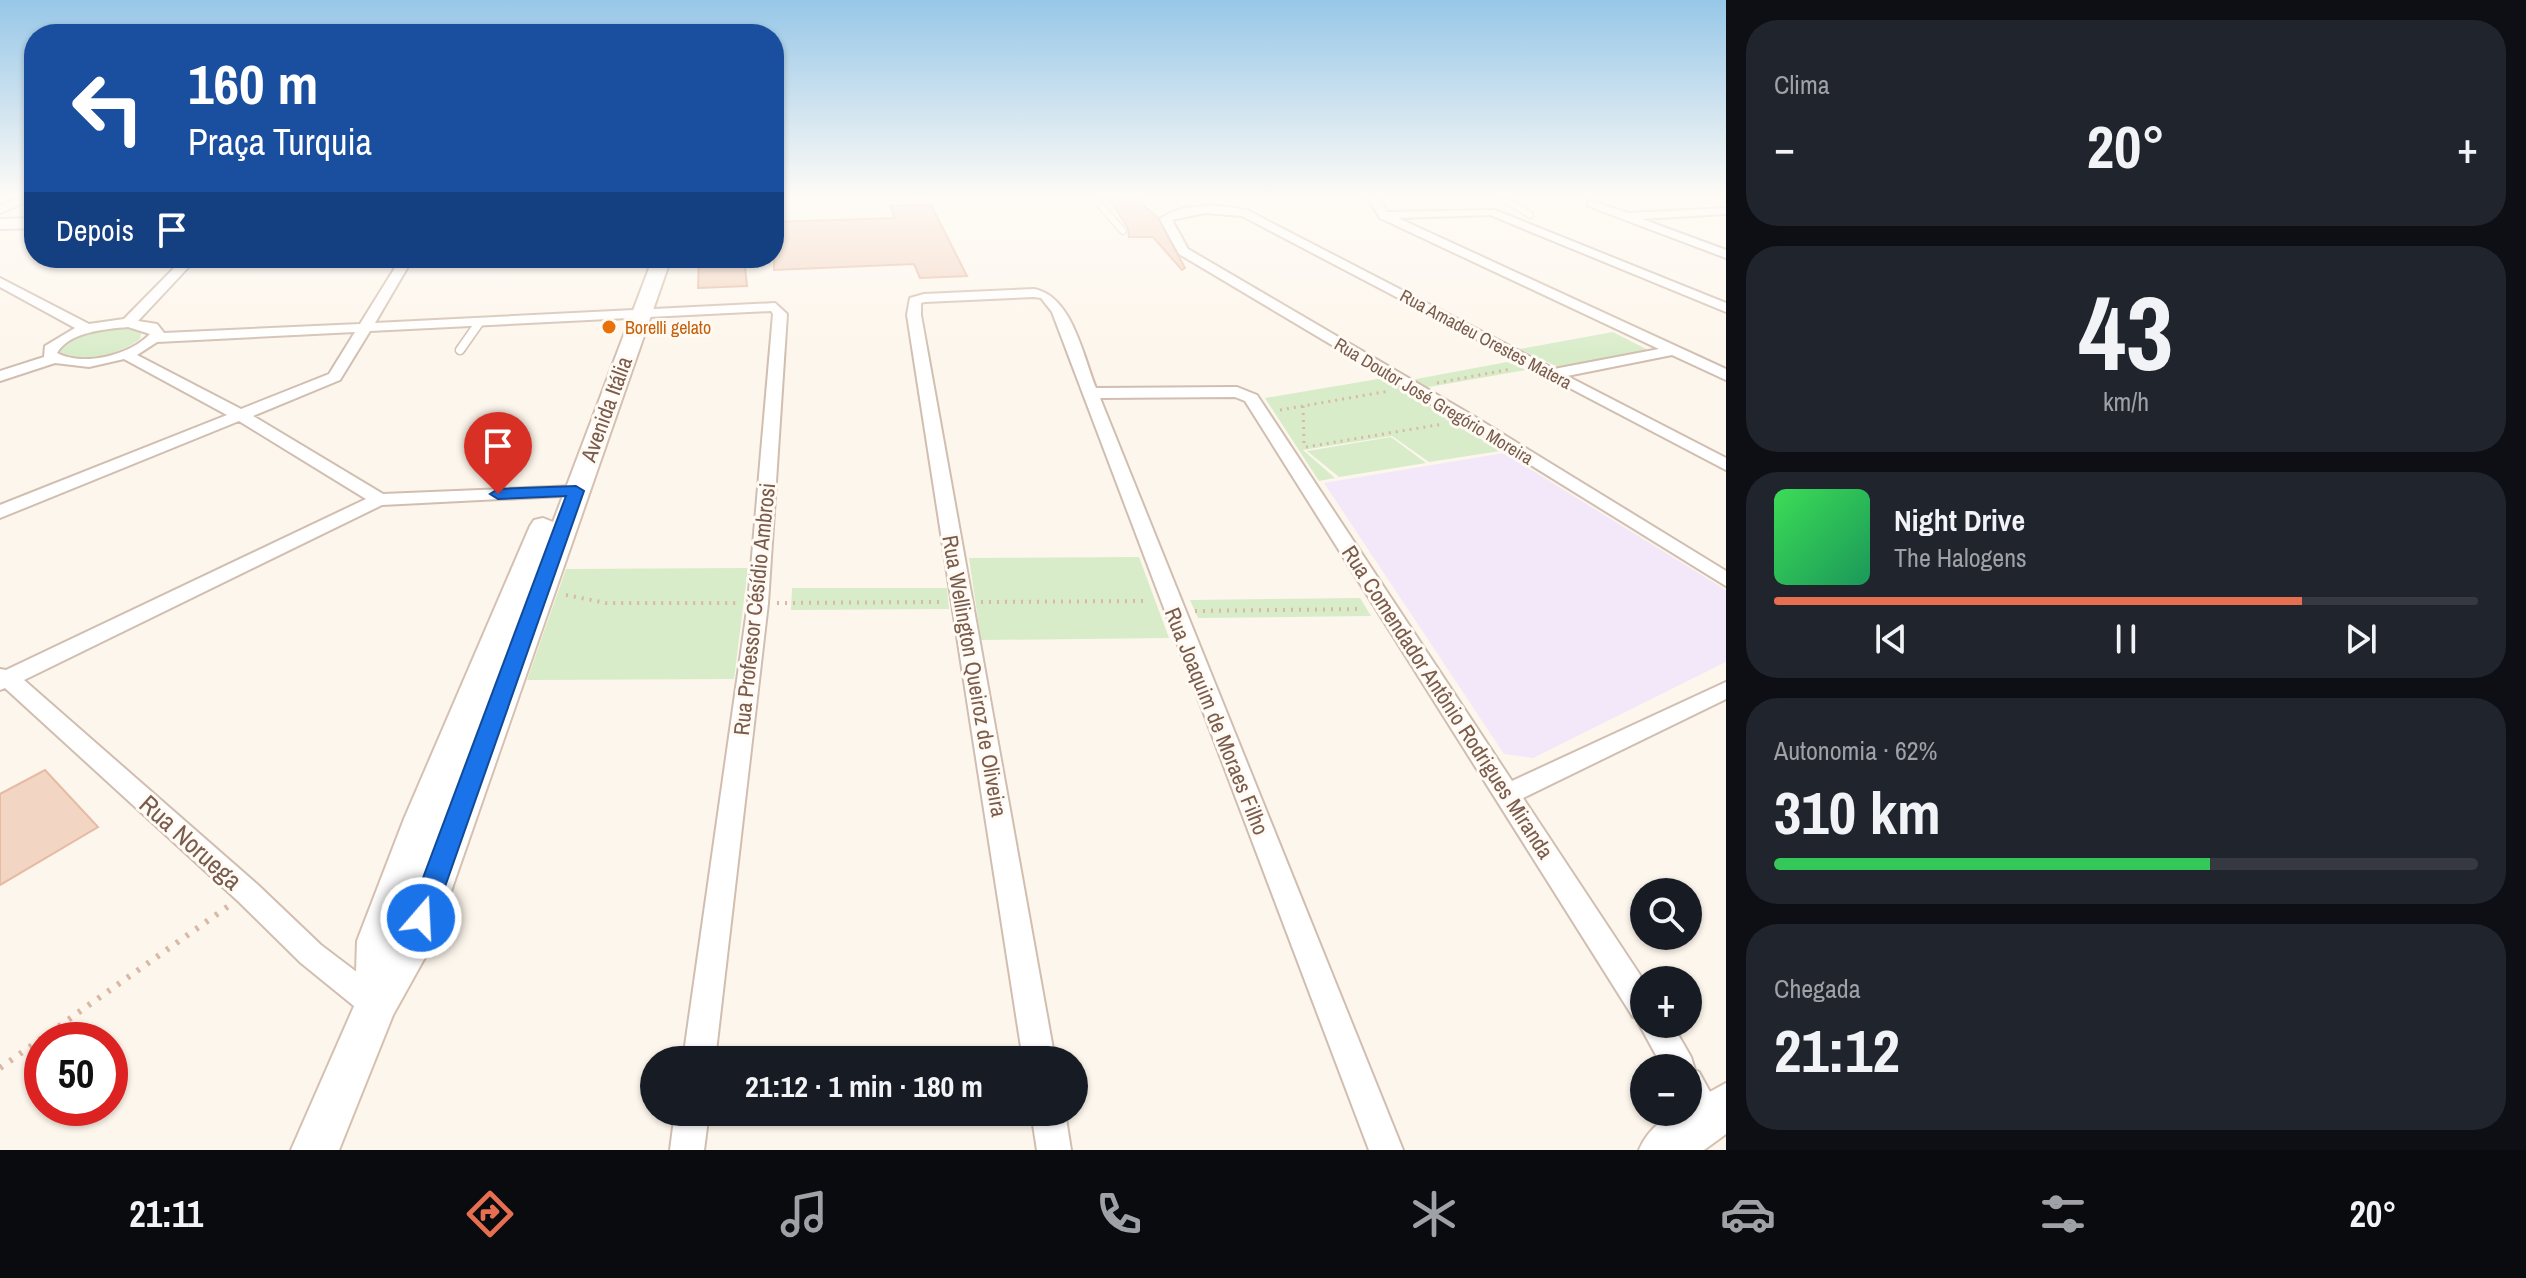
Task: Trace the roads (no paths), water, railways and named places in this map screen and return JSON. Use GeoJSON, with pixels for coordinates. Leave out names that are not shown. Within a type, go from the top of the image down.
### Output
{"type":"FeatureCollection","features":[{"type":"Feature","properties":{"kind":"main road","name":"Avenida Itália"},"geometry":{"type":"LineString","coordinates":[[376,1005],[377,941],[422,819],[567,491],[633,316],[646,268]]}},
{"type":"Feature","properties":{"kind":"main road","name":"Avenida Itália"},"geometry":{"type":"LineString","coordinates":[[633,316],[657,268]]}},
{"type":"Feature","properties":{"kind":"main road","name":"Avenida Itália"},"geometry":{"type":"LineString","coordinates":[[315,1150],[376,1005],[413,943],[539,590],[567,491]]}},
{"type":"Feature","properties":{"kind":"main road"},"geometry":{"type":"LineString","coordinates":[[1663,1150],[1707,1102]]}},
{"type":"Feature","properties":{"kind":"street","name":"Rua Doutor José Gregório Moreira"},"geometry":{"type":"LineString","coordinates":[[1183,250],[1469,420],[1726,580]]}},
{"type":"Feature","properties":{"kind":"street","name":"Rua Amadeu Orestes Matera"},"geometry":{"type":"LineString","coordinates":[[1315,250],[1726,465]]}},
{"type":"Feature","properties":{"kind":"street"},"geometry":{"type":"LineString","coordinates":[[1456,250],[1726,375]]}},
{"type":"Feature","properties":{"kind":"street"},"geometry":{"type":"LineString","coordinates":[[1583,250],[1726,308]]}},
{"type":"Feature","properties":{"kind":"street"},"geometry":{"type":"LineString","coordinates":[[128,323],[181,268]]}},
{"type":"Feature","properties":{"kind":"street"},"geometry":{"type":"LineString","coordinates":[[0,512],[335,377],[401,268]]}},
{"type":"Feature","properties":{"kind":"street"},"geometry":{"type":"LineString","coordinates":[[2,285],[87,329]]}},
{"type":"Feature","properties":{"kind":"street","name":"Rua Joaquim de Moraes Filho"},"geometry":{"type":"LineString","coordinates":[[924,298],[1045,295],[1058,311],[1386,1150]]}},
{"type":"Feature","properties":{"kind":"street","name":"Rua Wellington Queiroz de Oliveira"},"geometry":{"type":"LineString","coordinates":[[924,298],[915,301],[914,315],[1037,1046]]}},
{"type":"Feature","properties":{"kind":"street","name":"Rua Professor Césídio Ambrosi"},"geometry":{"type":"LineString","coordinates":[[633,316],[775,307],[780,314],[758,603],[701,1046]]}},
{"type":"Feature","properties":{"kind":"street"},"geometry":{"type":"LineString","coordinates":[[0,376],[54,359],[82,363],[125,354],[154,338],[633,316]]}},
{"type":"Feature","properties":{"kind":"street"},"geometry":{"type":"LineString","coordinates":[[54,359],[50,349],[59,341],[87,329],[128,323],[152,327],[157,334],[154,338]]}},
{"type":"Feature","properties":{"kind":"street"},"geometry":{"type":"LineString","coordinates":[[1552,374],[1672,351]]}},
{"type":"Feature","properties":{"kind":"street"},"geometry":{"type":"LineString","coordinates":[[125,354],[242,416],[379,500]]}},
{"type":"Feature","properties":{"kind":"street","name":"Rua Comendador Antônio Rodrigues Miranda"},"geometry":{"type":"LineString","coordinates":[[1091,393],[1237,392],[1256,406],[1295,449],[1389,609],[1630,985]]}},
{"type":"Feature","properties":{"kind":"street"},"geometry":{"type":"LineString","coordinates":[[3,679],[379,500],[567,491]]}},
{"type":"Feature","properties":{"kind":"street","name":"Rua Noruega"},"geometry":{"type":"LineString","coordinates":[[3,679],[248,893],[311,954],[376,1005]]}},
{"type":"Feature","properties":{"kind":"street"},"geometry":{"type":"LineString","coordinates":[[1509,794],[1726,690]]}},
{"type":"Feature","properties":{"kind":"street"},"geometry":{"type":"LineString","coordinates":[[687,1150],[690,1126]]}},
{"type":"Feature","properties":{"kind":"street"},"geometry":{"type":"LineString","coordinates":[[1050,1126],[1054,1150]]}},
{"type":"Feature","properties":{"kind":"lane"},"geometry":{"type":"LineString","coordinates":[[460,350],[479,323]]}},
{"type":"Feature","properties":{"kind":"place","name":"Borelli gelato"},"geometry":{"type":"Point","coordinates":[609,327]}}]}
